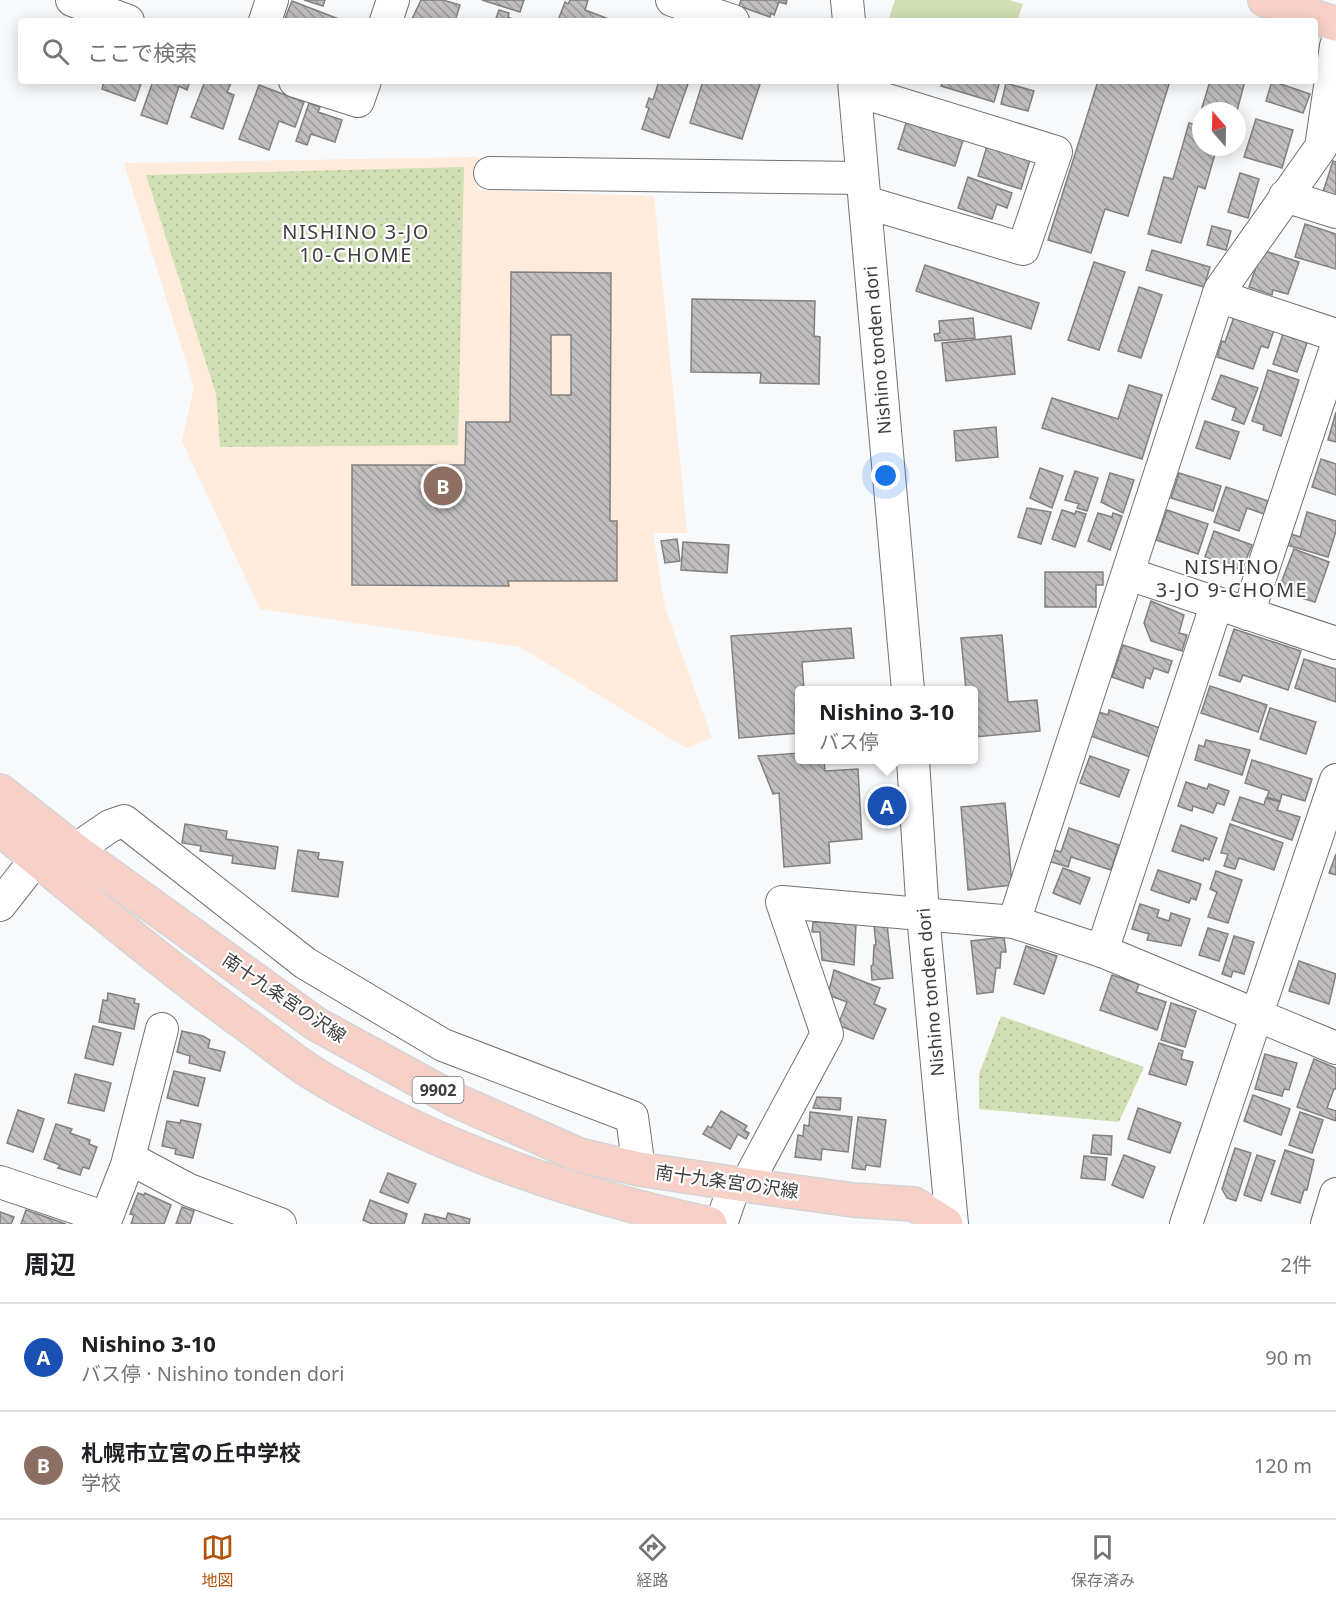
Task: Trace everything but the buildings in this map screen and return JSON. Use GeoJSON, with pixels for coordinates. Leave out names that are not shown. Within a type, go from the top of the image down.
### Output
{"type":"FeatureCollection","features":[{"type":"Feature","properties":{"kind":"main road"},"geometry":{"type":"LineString","coordinates":[[1264,0],[1336,24]]}},
{"type":"Feature","properties":{"kind":"main road","name":"南十九条宮の沢線"},"geometry":{"type":"LineString","coordinates":[[0,791],[75,850],[316,1024],[455,1100],[579,1155],[639,1169],[741,1184],[853,1200],[914,1204],[946,1224]]}},
{"type":"Feature","properties":{"kind":"main road","name":"9902"},"geometry":{"type":"LineString","coordinates":[[0,829],[187,981],[313,1073],[399,1121],[562,1185],[644,1210],[710,1224]]}},
{"type":"Feature","properties":{"kind":"street"},"geometry":{"type":"LineString","coordinates":[[72,0],[120,18]]}},
{"type":"Feature","properties":{"kind":"street"},"geometry":{"type":"LineString","coordinates":[[266,18],[272,0]]}},
{"type":"Feature","properties":{"kind":"street"},"geometry":{"type":"LineString","coordinates":[[387,18],[393,0]]}},
{"type":"Feature","properties":{"kind":"street"},"geometry":{"type":"LineString","coordinates":[[672,0],[724,18]]}},
{"type":"Feature","properties":{"kind":"street"},"geometry":{"type":"LineString","coordinates":[[847,0],[849,18]]}},
{"type":"Feature","properties":{"kind":"street"},"geometry":{"type":"LineString","coordinates":[[1014,922],[1218,296],[1321,147],[1336,46]]}},
{"type":"Feature","properties":{"kind":"street"},"geometry":{"type":"LineString","coordinates":[[304,84],[358,101],[364,84]]}},
{"type":"Feature","properties":{"kind":"street"},"geometry":{"type":"LineString","coordinates":[[490,173],[863,190],[1023,249],[1056,152],[854,85]]}},
{"type":"Feature","properties":{"kind":"street","name":"Nishino tonden dori"},"geometry":{"type":"LineString","coordinates":[[854,85],[908,686]]}},
{"type":"Feature","properties":{"kind":"street"},"geometry":{"type":"LineString","coordinates":[[1285,196],[1336,212]]}},
{"type":"Feature","properties":{"kind":"street"},"geometry":{"type":"LineString","coordinates":[[1218,296],[1336,335]]}},
{"type":"Feature","properties":{"kind":"street"},"geometry":{"type":"LineString","coordinates":[[1248,614],[1336,348]]}},
{"type":"Feature","properties":{"kind":"street"},"geometry":{"type":"LineString","coordinates":[[1129,574],[1336,643]]}},
{"type":"Feature","properties":{"kind":"street"},"geometry":{"type":"LineString","coordinates":[[1102,951],[1217,603]]}},
{"type":"Feature","properties":{"kind":"street","name":"Nishino tonden dori"},"geometry":{"type":"LineString","coordinates":[[913,764],[924,915],[952,1224]]}},
{"type":"Feature","properties":{"kind":"street"},"geometry":{"type":"LineString","coordinates":[[1186,1224],[1336,780]]}},
{"type":"Feature","properties":{"kind":"street"},"geometry":{"type":"LineString","coordinates":[[75,850],[110,826],[124,821],[305,963],[443,1045],[632,1118],[639,1169]]}},
{"type":"Feature","properties":{"kind":"street"},"geometry":{"type":"LineString","coordinates":[[0,905],[36,859]]}},
{"type":"Feature","properties":{"kind":"street"},"geometry":{"type":"LineString","coordinates":[[721,1224],[741,1184],[826,1034],[782,902],[1014,922],[1102,951],[1336,1048]]}},
{"type":"Feature","properties":{"kind":"street"},"geometry":{"type":"LineString","coordinates":[[0,1182],[105,1221],[129,1158],[162,1029]]}},
{"type":"Feature","properties":{"kind":"street"},"geometry":{"type":"LineString","coordinates":[[129,1158],[189,1190],[280,1224]]}},
{"type":"Feature","properties":{"kind":"street"},"geometry":{"type":"LineString","coordinates":[[1327,1224],[1336,1194]]}},
{"type":"Feature","properties":{"kind":"shaded area"},"geometry":{"type":"Polygon","coordinates":[[[479,157],[478,190],[654,196],[687,533],[653,533],[665,608],[712,738],[686,748],[520,647],[260,609],[182,441],[194,387],[124,163],[479,157]]]}},
{"type":"Feature","properties":{"kind":"green space"},"geometry":{"type":"Polygon","coordinates":[[[895,0],[1009,0],[1023,4],[1018,18],[889,18],[895,0]]]}},
{"type":"Feature","properties":{"kind":"green space"},"geometry":{"type":"Polygon","coordinates":[[[464,167],[458,445],[220,447],[216,394],[146,175],[464,167]]]}},
{"type":"Feature","properties":{"kind":"green space"},"geometry":{"type":"Polygon","coordinates":[[[1001,1016],[1144,1067],[1119,1122],[979,1109],[979,1074],[1001,1016]]]}},
{"type":"Feature","properties":{"kind":"place","name":"札幌市立宮の丘中学校"},"geometry":{"type":"Point","coordinates":[443,486]}},
{"type":"Feature","properties":{"kind":"place","name":"Nishino 3-10"},"geometry":{"type":"Point","coordinates":[887,806]}},
{"type":"Feature","properties":{"kind":"district","name":"NISHINO 3-JO 10-CHOME"},"geometry":{"type":"Point","coordinates":[356,244]}},
{"type":"Feature","properties":{"kind":"district","name":"NISHINO 3-JO 9-CHOME"},"geometry":{"type":"Point","coordinates":[1232,578]}}]}
